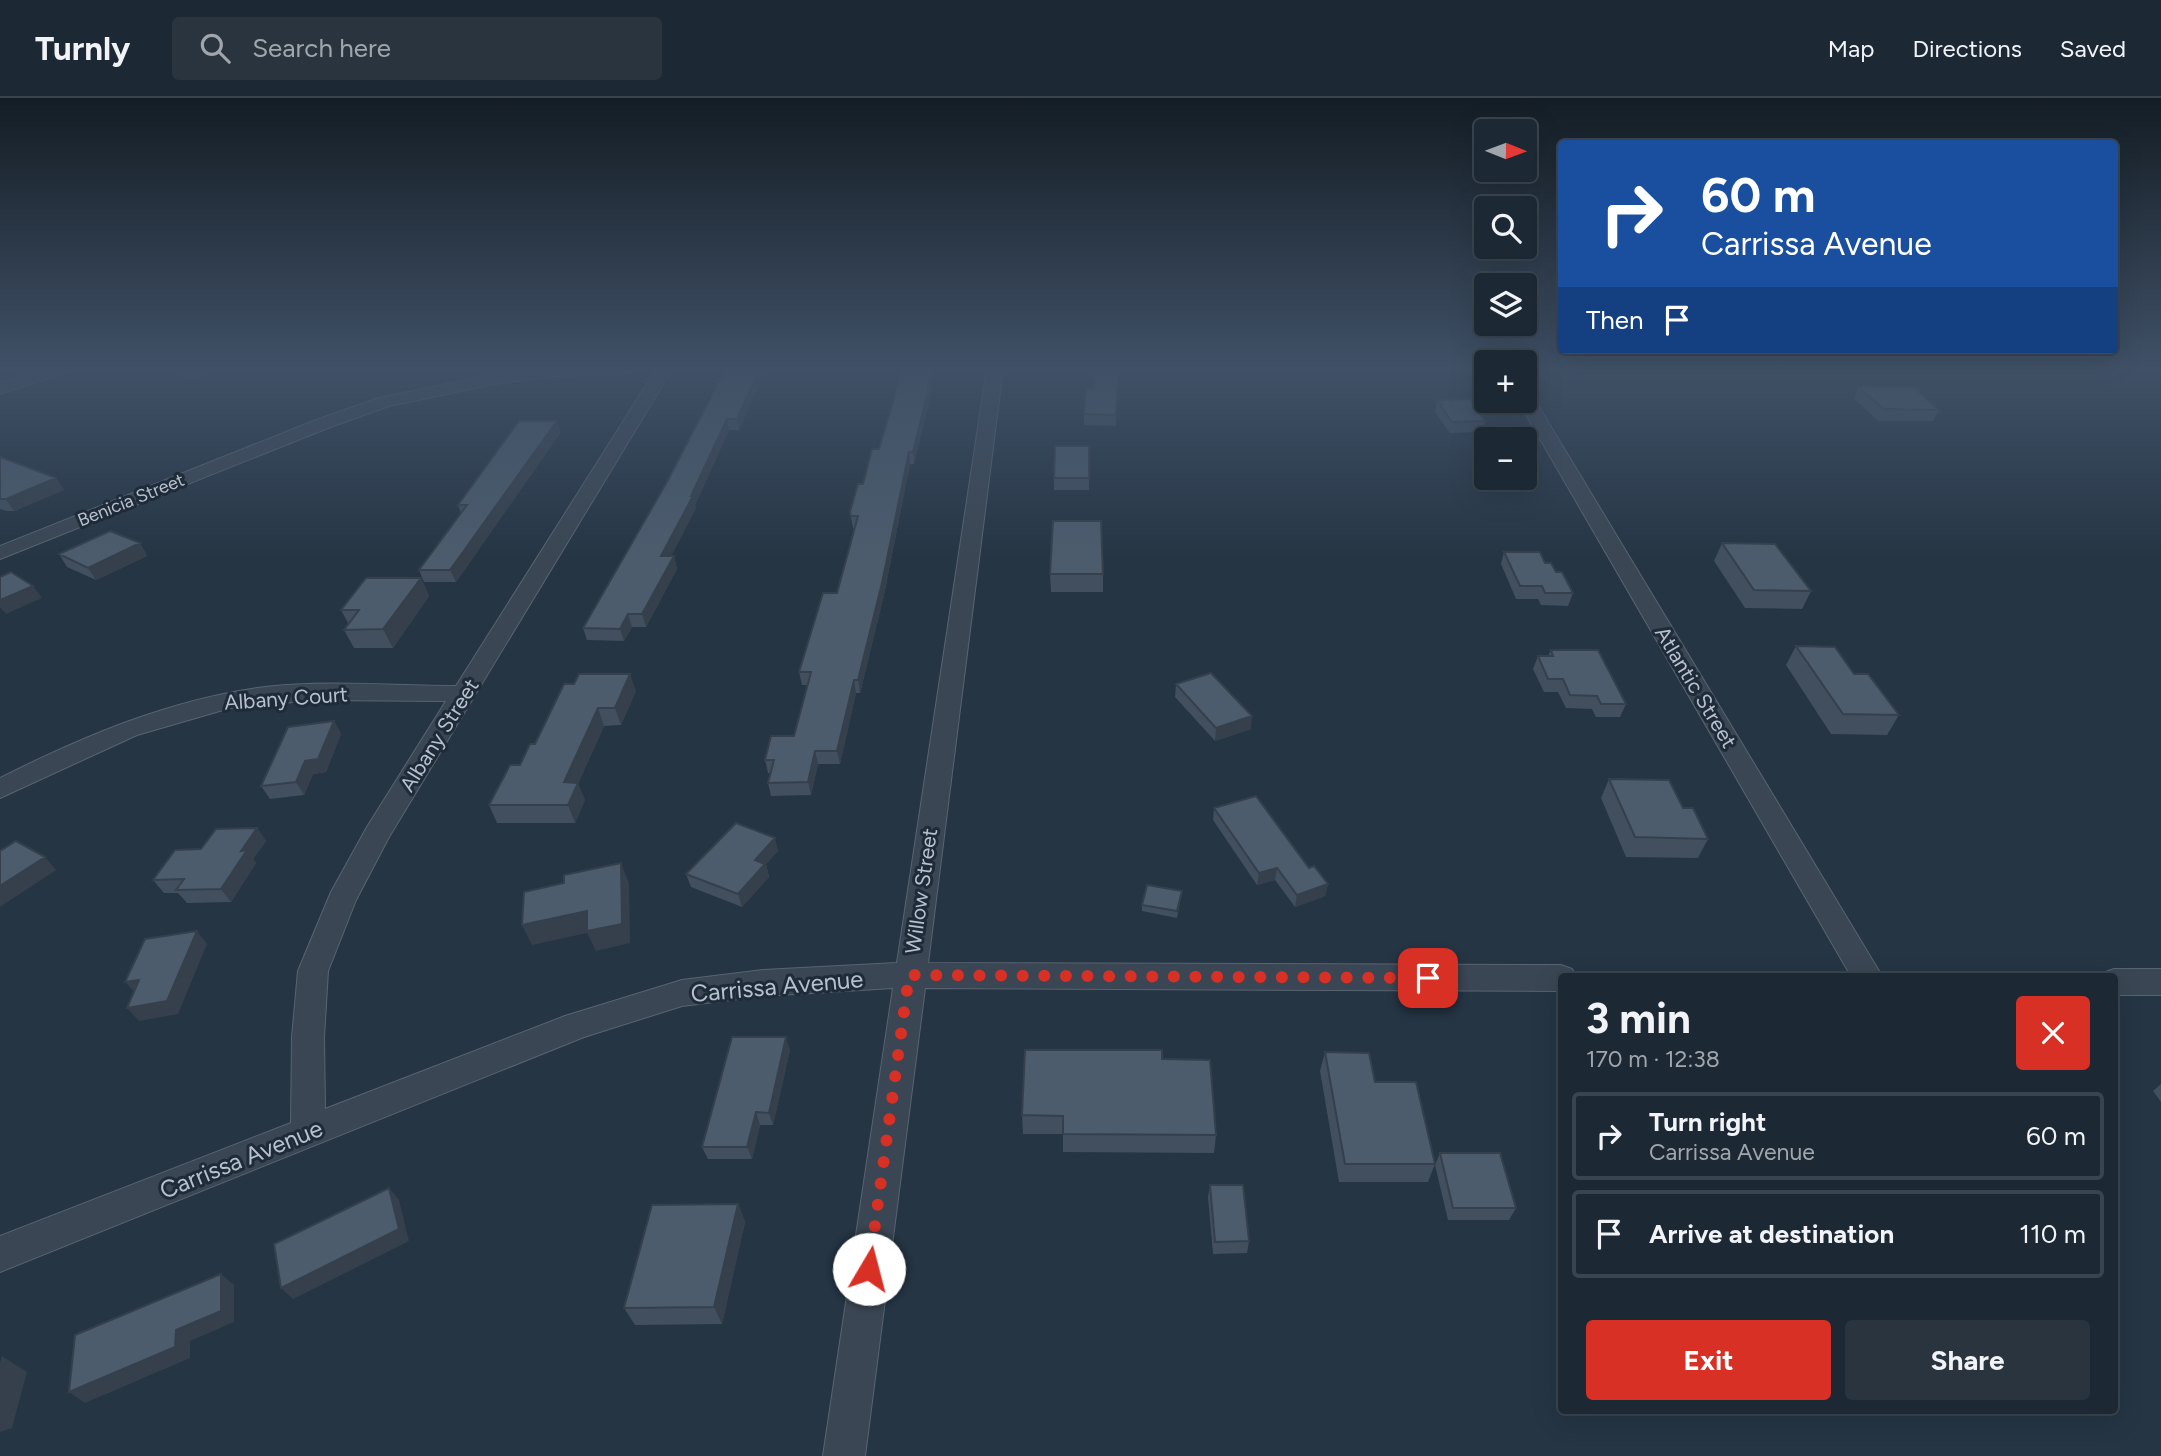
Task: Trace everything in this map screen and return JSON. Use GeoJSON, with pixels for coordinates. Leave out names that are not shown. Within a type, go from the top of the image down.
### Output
{"type":"FeatureCollection","features":[{"type":"Feature","properties":{"kind":"street","name":"Benicia Street"},"geometry":{"type":"LineString","coordinates":[[0,553],[304,431]]}},
{"type":"Feature","properties":{"kind":"street","name":"Albany Street"},"geometry":{"type":"LineString","coordinates":[[308,1133],[308,1037],[313,971],[341,900],[377,834],[626,431]]}},
{"type":"Feature","properties":{"kind":"street","name":"Willow Street"},"geometry":{"type":"LineString","coordinates":[[844,1456],[986,431]]}},
{"type":"Feature","properties":{"kind":"street","name":"Atlantic Street"},"geometry":{"type":"LineString","coordinates":[[1544,431],[1865,973]]}},
{"type":"Feature","properties":{"kind":"street","name":"Albany Court"},"geometry":{"type":"LineString","coordinates":[[0,789],[73,751],[146,721],[209,704],[267,695],[464,694]]}},
{"type":"Feature","properties":{"kind":"street","name":"Carrissa Avenue"},"geometry":{"type":"LineString","coordinates":[[0,1254],[576,1026],[682,993],[763,983],[909,975],[1558,978]]}},
{"type":"Feature","properties":{"kind":"street"},"geometry":{"type":"LineString","coordinates":[[2118,982],[2161,982]]}},
{"type":"Feature","properties":{"kind":"building"},"geometry":{"type":"Polygon","coordinates":[[[511,431],[550,431],[450,570],[419,570],[467,505],[458,505],[511,431]]]}},
{"type":"Feature","properties":{"kind":"building"},"geometry":{"type":"Polygon","coordinates":[[[693,431],[721,431],[693,496],[661,556],[674,556],[642,614],[628,614],[620,629],[583,628],[693,431]]]}},
{"type":"Feature","properties":{"kind":"building"},"geometry":{"type":"Polygon","coordinates":[[[884,431],[918,431],[913,452],[909,452],[882,583],[837,751],[815,751],[808,782],[768,783],[774,760],[765,760],[771,736],[794,736],[811,672],[799,672],[823,593],[837,593],[858,516],[851,516],[850,512],[858,484],[863,484],[872,449],[879,449],[884,431]]]}},
{"type":"Feature","properties":{"kind":"building"},"geometry":{"type":"Polygon","coordinates":[[[1055,446],[1089,446],[1089,478],[1054,478],[1055,446]]]}},
{"type":"Feature","properties":{"kind":"building"},"geometry":{"type":"Polygon","coordinates":[[[0,457],[56,478],[6,499],[0,499],[0,457]]]}},
{"type":"Feature","properties":{"kind":"building"},"geometry":{"type":"Polygon","coordinates":[[[1053,521],[1101,521],[1103,574],[1050,574],[1053,521]]]}},
{"type":"Feature","properties":{"kind":"building"},"geometry":{"type":"Polygon","coordinates":[[[110,531],[140,543],[88,568],[59,554],[110,531]]]}},
{"type":"Feature","properties":{"kind":"building"},"geometry":{"type":"Polygon","coordinates":[[[1722,543],[1775,544],[1811,591],[1754,590],[1722,543]]]}},
{"type":"Feature","properties":{"kind":"building"},"geometry":{"type":"Polygon","coordinates":[[[1504,552],[1540,552],[1545,563],[1551,563],[1556,572],[1562,572],[1573,593],[1545,593],[1542,586],[1520,586],[1504,552]]]}},
{"type":"Feature","properties":{"kind":"building"},"geometry":{"type":"Polygon","coordinates":[[[11,572],[33,586],[0,600],[0,577],[11,572]]]}},
{"type":"Feature","properties":{"kind":"building"},"geometry":{"type":"Polygon","coordinates":[[[366,578],[421,578],[383,629],[344,630],[359,610],[341,610],[366,578]]]}},
{"type":"Feature","properties":{"kind":"building"},"geometry":{"type":"Polygon","coordinates":[[[1796,646],[1835,647],[1854,674],[1868,674],[1899,715],[1843,714],[1796,646]]]}},
{"type":"Feature","properties":{"kind":"building"},"geometry":{"type":"Polygon","coordinates":[[[1551,650],[1598,650],[1626,704],[1601,704],[1597,696],[1570,695],[1563,679],[1548,679],[1538,656],[1553,656],[1551,650]]]}},
{"type":"Feature","properties":{"kind":"building"},"geometry":{"type":"Polygon","coordinates":[[[1211,673],[1252,716],[1216,728],[1176,684],[1211,673]]]}},
{"type":"Feature","properties":{"kind":"building"},"geometry":{"type":"Polygon","coordinates":[[[579,674],[630,674],[615,708],[598,708],[564,782],[578,783],[568,805],[489,805],[510,765],[520,765],[530,744],[535,744],[564,684],[574,684],[579,674]]]}},
{"type":"Feature","properties":{"kind":"building"},"geometry":{"type":"Polygon","coordinates":[[[334,721],[318,759],[305,761],[296,782],[261,786],[288,727],[334,721]]]}},
{"type":"Feature","properties":{"kind":"building"},"geometry":{"type":"Polygon","coordinates":[[[1609,779],[1669,780],[1683,808],[1693,808],[1708,839],[1635,837],[1609,779]]]}},
{"type":"Feature","properties":{"kind":"building"},"geometry":{"type":"Polygon","coordinates":[[[1256,796],[1309,868],[1314,866],[1328,884],[1297,895],[1277,868],[1259,873],[1214,808],[1256,796]]]}},
{"type":"Feature","properties":{"kind":"building"},"geometry":{"type":"Polygon","coordinates":[[[736,823],[775,838],[755,860],[765,864],[738,894],[686,874],[736,823]]]}},
{"type":"Feature","properties":{"kind":"building"},"geometry":{"type":"Polygon","coordinates":[[[257,828],[241,851],[247,850],[221,889],[176,890],[184,879],[153,880],[175,850],[201,849],[216,829],[257,828]]]}},
{"type":"Feature","properties":{"kind":"building"},"geometry":{"type":"Polygon","coordinates":[[[16,841],[45,857],[0,886],[0,851],[16,841]]]}},
{"type":"Feature","properties":{"kind":"building"},"geometry":{"type":"Polygon","coordinates":[[[621,863],[622,924],[587,931],[587,911],[522,925],[524,892],[564,883],[564,875],[621,863]]]}},
{"type":"Feature","properties":{"kind":"building"},"geometry":{"type":"Polygon","coordinates":[[[1147,885],[1182,891],[1177,911],[1142,905],[1147,885]]]}},
{"type":"Feature","properties":{"kind":"building"},"geometry":{"type":"Polygon","coordinates":[[[197,931],[167,1001],[127,1008],[139,980],[125,982],[145,939],[197,931]]]}},
{"type":"Feature","properties":{"kind":"building"},"geometry":{"type":"Polygon","coordinates":[[[732,1037],[786,1037],[769,1113],[756,1112],[747,1147],[702,1147],[732,1037]]]}},
{"type":"Feature","properties":{"kind":"building"},"geometry":{"type":"Polygon","coordinates":[[[1025,1050],[1162,1050],[1162,1059],[1210,1060],[1216,1135],[1063,1134],[1063,1116],[1022,1115],[1025,1050]]]}},
{"type":"Feature","properties":{"kind":"building"},"geometry":{"type":"Polygon","coordinates":[[[1325,1052],[1369,1053],[1375,1082],[1416,1082],[1435,1164],[1345,1164],[1325,1052]]]}},
{"type":"Feature","properties":{"kind":"building"},"geometry":{"type":"Polygon","coordinates":[[[1440,1153],[1500,1153],[1516,1208],[1453,1208],[1440,1153]]]}},
{"type":"Feature","properties":{"kind":"building"},"geometry":{"type":"Polygon","coordinates":[[[1210,1185],[1243,1185],[1249,1241],[1215,1242],[1210,1185]]]}},
{"type":"Feature","properties":{"kind":"building"},"geometry":{"type":"Polygon","coordinates":[[[389,1188],[399,1229],[281,1288],[274,1244],[389,1188]]]}},
{"type":"Feature","properties":{"kind":"building"},"geometry":{"type":"Polygon","coordinates":[[[738,1204],[714,1307],[624,1308],[652,1205],[738,1204]]]}},
{"type":"Feature","properties":{"kind":"building"},"geometry":{"type":"Polygon","coordinates":[[[221,1274],[221,1311],[176,1330],[175,1347],[69,1392],[75,1335],[221,1274]]]}},
{"type":"Feature","properties":{"kind":"route"},"geometry":{"type":"LineString","coordinates":[[869,1269],[909,975],[1428,978]]}}]}
